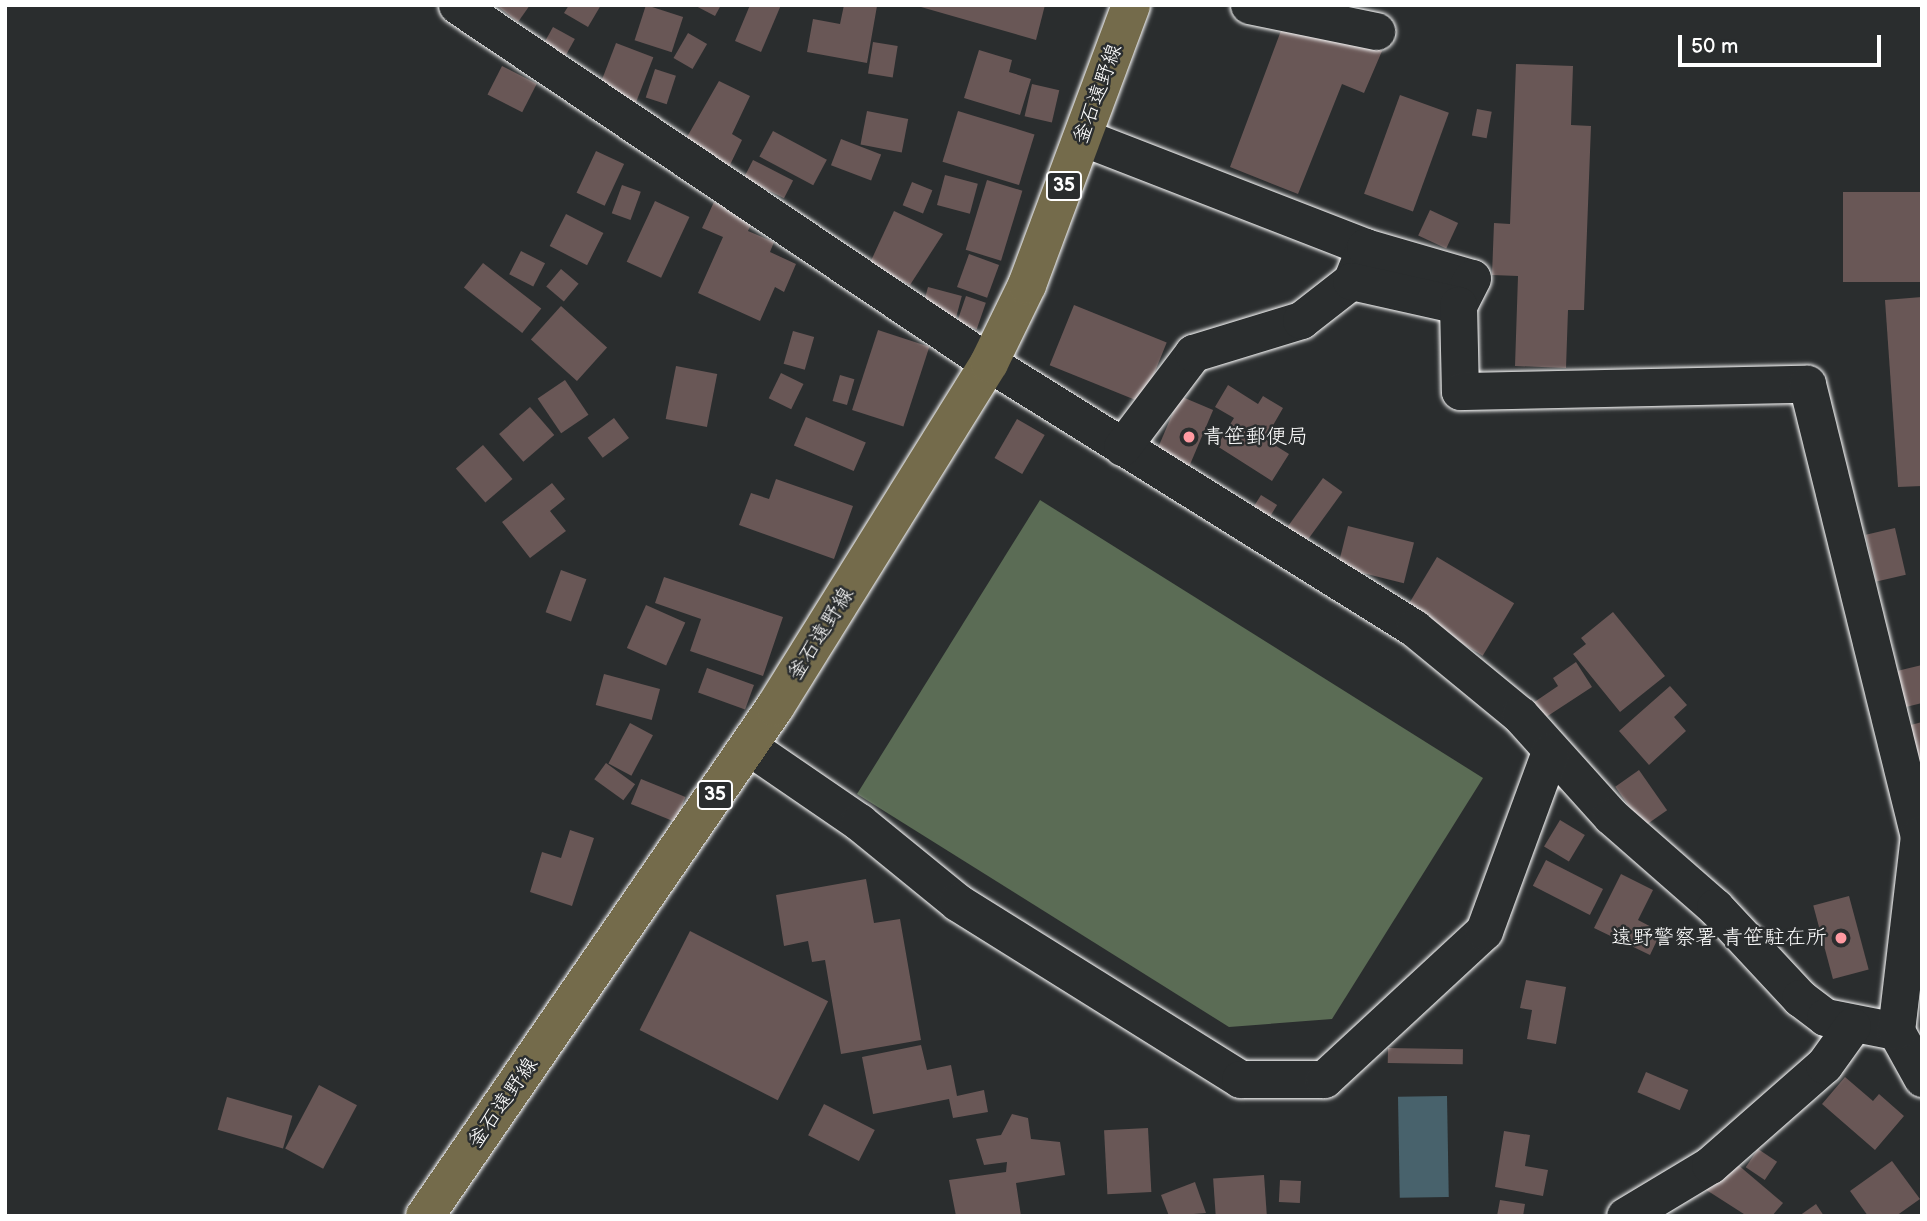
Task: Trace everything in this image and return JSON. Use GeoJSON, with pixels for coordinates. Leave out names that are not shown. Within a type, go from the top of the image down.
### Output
{"type":"FeatureCollection","features":[{"type":"Feature","properties":{"kind":"main road","name":"釜石遠野線"},"geometry":{"type":"LineString","coordinates":[[425,1216],[748,746],[989,363],[1027,285],[1131,5]]}},
{"type":"Feature","properties":{"kind":"street"},"geometry":{"type":"LineString","coordinates":[[457,5],[989,363],[1414,628],[1520,715],[1550,752],[1715,907],[1800,998],[1825,1017],[1906,1038]]}},
{"type":"Feature","properties":{"kind":"street"},"geometry":{"type":"LineString","coordinates":[[1249,5],[1376,31]]}},
{"type":"Feature","properties":{"kind":"street"},"geometry":{"type":"LineString","coordinates":[[1082,137],[1365,247],[1472,278],[1458,305],[1460,391],[1807,384],[1919,835],[1906,1038],[1922,1078]]}},
{"type":"Feature","properties":{"kind":"street"},"geometry":{"type":"LineString","coordinates":[[1122,447],[1192,353],[1301,320],[1351,281],[1365,247]]}},
{"type":"Feature","properties":{"kind":"street"},"geometry":{"type":"LineString","coordinates":[[1351,281],[1458,305]]}},
{"type":"Feature","properties":{"kind":"street"},"geometry":{"type":"LineString","coordinates":[[748,746],[859,822],[957,902],[1240,1079],[1324,1079],[1484,931],[1550,752]]}},
{"type":"Feature","properties":{"kind":"street"},"geometry":{"type":"LineString","coordinates":[[1625,1216],[1710,1165],[1824,1065],[1852,1026]]}},
{"type":"Feature","properties":{"kind":"green space"},"geometry":{"type":"Polygon","coordinates":[[[1040,500],[1483,778],[1332,1019],[1229,1027],[857,794],[1040,500]]]}},
{"type":"Feature","properties":{"kind":"water"},"geometry":{"type":"Polygon","coordinates":[[[1447,1096],[1449,1197],[1400,1198],[1398,1097],[1447,1096]]]}},
{"type":"Feature","properties":{"kind":"building"},"geometry":{"type":"Polygon","coordinates":[[[496,5],[530,5],[518,22],[496,5]]]}},
{"type":"Feature","properties":{"kind":"building"},"geometry":{"type":"Polygon","coordinates":[[[569,5],[601,5],[588,27],[564,13],[569,5]]]}},
{"type":"Feature","properties":{"kind":"building"},"geometry":{"type":"Polygon","coordinates":[[[646,5],[683,17],[672,52],[635,40],[646,5]]]}},
{"type":"Feature","properties":{"kind":"building"},"geometry":{"type":"Polygon","coordinates":[[[694,5],[721,5],[715,16],[694,5]]]}},
{"type":"Feature","properties":{"kind":"building"},"geometry":{"type":"Polygon","coordinates":[[[750,5],[781,5],[761,52],[735,41],[750,5]]]}},
{"type":"Feature","properties":{"kind":"building"},"geometry":{"type":"Polygon","coordinates":[[[844,5],[877,6],[867,63],[807,52],[813,19],[840,24],[844,5]]]}},
{"type":"Feature","properties":{"kind":"building"},"geometry":{"type":"Polygon","coordinates":[[[914,5],[1045,5],[1036,40],[914,5]]]}},
{"type":"Feature","properties":{"kind":"building"},"geometry":{"type":"Polygon","coordinates":[[[1285,20],[1382,51],[1364,93],[1342,84],[1298,194],[1230,167],[1285,20]]]}},
{"type":"Feature","properties":{"kind":"building"},"geometry":{"type":"Polygon","coordinates":[[[553,27],[575,39],[562,62],[540,50],[553,27]]]}},
{"type":"Feature","properties":{"kind":"building"},"geometry":{"type":"Polygon","coordinates":[[[688,33],[707,44],[693,69],[674,58],[688,33]]]}},
{"type":"Feature","properties":{"kind":"building"},"geometry":{"type":"Polygon","coordinates":[[[873,42],[898,46],[893,78],[868,74],[873,42]]]}},
{"type":"Feature","properties":{"kind":"building"},"geometry":{"type":"Polygon","coordinates":[[[616,43],[653,57],[636,103],[598,89],[616,43]]]}},
{"type":"Feature","properties":{"kind":"building"},"geometry":{"type":"Polygon","coordinates":[[[979,50],[1012,60],[1009,72],[1031,79],[1020,115],[964,98],[979,50]]]}},
{"type":"Feature","properties":{"kind":"building"},"geometry":{"type":"Polygon","coordinates":[[[1516,64],[1573,66],[1571,125],[1591,126],[1584,310],[1568,310],[1566,368],[1515,366],[1518,276],[1492,275],[1494,223],[1510,224],[1516,64]]]}},
{"type":"Feature","properties":{"kind":"building"},"geometry":{"type":"Polygon","coordinates":[[[502,66],[537,84],[522,112],[487,95],[502,66]]]}},
{"type":"Feature","properties":{"kind":"building"},"geometry":{"type":"Polygon","coordinates":[[[655,69],[676,76],[667,104],[646,98],[655,69]]]}},
{"type":"Feature","properties":{"kind":"building"},"geometry":{"type":"Polygon","coordinates":[[[719,81],[750,96],[732,134],[742,140],[729,167],[683,144],[719,81]]]}},
{"type":"Feature","properties":{"kind":"building"},"geometry":{"type":"Polygon","coordinates":[[[1032,84],[1059,90],[1052,122],[1025,116],[1032,84]]]}},
{"type":"Feature","properties":{"kind":"building"},"geometry":{"type":"Polygon","coordinates":[[[1400,95],[1449,113],[1413,211],[1364,194],[1400,95]]]}},
{"type":"Feature","properties":{"kind":"building"},"geometry":{"type":"Polygon","coordinates":[[[1477,109],[1492,112],[1487,138],[1472,136],[1477,109]]]}},
{"type":"Feature","properties":{"kind":"building"},"geometry":{"type":"Polygon","coordinates":[[[867,111],[908,119],[902,152],[861,144],[867,111]]]}},
{"type":"Feature","properties":{"kind":"building"},"geometry":{"type":"Polygon","coordinates":[[[958,111],[1035,134],[1019,185],[943,162],[958,111]]]}},
{"type":"Feature","properties":{"kind":"building"},"geometry":{"type":"Polygon","coordinates":[[[773,131],[827,160],[813,185],[759,157],[773,131]]]}},
{"type":"Feature","properties":{"kind":"building"},"geometry":{"type":"Polygon","coordinates":[[[841,139],[881,154],[871,181],[831,165],[841,139]]]}},
{"type":"Feature","properties":{"kind":"building"},"geometry":{"type":"Polygon","coordinates":[[[596,151],[624,164],[605,206],[577,193],[596,151]]]}},
{"type":"Feature","properties":{"kind":"building"},"geometry":{"type":"Polygon","coordinates":[[[753,160],[793,180],[784,198],[744,178],[753,160]]]}},
{"type":"Feature","properties":{"kind":"building"},"geometry":{"type":"Polygon","coordinates":[[[945,175],[978,184],[970,214],[937,205],[945,175]]]}},
{"type":"Feature","properties":{"kind":"building"},"geometry":{"type":"Polygon","coordinates":[[[987,180],[1022,191],[1001,261],[966,250],[987,180]]]}},
{"type":"Feature","properties":{"kind":"building"},"geometry":{"type":"Polygon","coordinates":[[[912,182],[932,190],[923,213],[903,205],[912,182]]]}},
{"type":"Feature","properties":{"kind":"building"},"geometry":{"type":"Polygon","coordinates":[[[622,185],[641,192],[631,220],[612,213],[622,185]]]}},
{"type":"Feature","properties":{"kind":"building"},"geometry":{"type":"Polygon","coordinates":[[[1843,192],[1922,192],[1922,282],[1843,282],[1843,192]]]}},
{"type":"Feature","properties":{"kind":"building"},"geometry":{"type":"Polygon","coordinates":[[[655,201],[689,217],[661,278],[627,262],[655,201]]]}},
{"type":"Feature","properties":{"kind":"building"},"geometry":{"type":"Polygon","coordinates":[[[714,202],[753,220],[748,231],[774,242],[770,252],[796,264],[784,292],[775,287],[760,321],[698,293],[723,237],[702,228],[714,202]]]}},
{"type":"Feature","properties":{"kind":"building"},"geometry":{"type":"Polygon","coordinates":[[[1430,210],[1458,223],[1446,248],[1418,235],[1430,210]]]}},
{"type":"Feature","properties":{"kind":"building"},"geometry":{"type":"Polygon","coordinates":[[[894,211],[943,234],[910,285],[869,265],[894,211]]]}},
{"type":"Feature","properties":{"kind":"building"},"geometry":{"type":"Polygon","coordinates":[[[566,214],[603,233],[587,265],[550,246],[566,214]]]}},
{"type":"Feature","properties":{"kind":"building"},"geometry":{"type":"Polygon","coordinates":[[[521,251],[545,263],[533,286],[509,274],[521,251]]]}},
{"type":"Feature","properties":{"kind":"building"},"geometry":{"type":"Polygon","coordinates":[[[969,254],[999,265],[987,298],[957,287],[969,254]]]}},
{"type":"Feature","properties":{"kind":"building"},"geometry":{"type":"Polygon","coordinates":[[[483,263],[541,309],[522,333],[464,287],[483,263]]]}},
{"type":"Feature","properties":{"kind":"building"},"geometry":{"type":"Polygon","coordinates":[[[561,269],[579,284],[564,301],[546,287],[561,269]]]}},
{"type":"Feature","properties":{"kind":"building"},"geometry":{"type":"Polygon","coordinates":[[[928,287],[962,296],[956,319],[922,310],[928,287]]]}},
{"type":"Feature","properties":{"kind":"building"},"geometry":{"type":"Polygon","coordinates":[[[966,296],[986,303],[977,329],[957,322],[966,296]]]}},
{"type":"Feature","properties":{"kind":"building"},"geometry":{"type":"Polygon","coordinates":[[[1922,297],[1922,486],[1898,487],[1885,300],[1922,297]]]}},
{"type":"Feature","properties":{"kind":"building"},"geometry":{"type":"Polygon","coordinates":[[[1074,305],[1167,342],[1142,403],[1050,365],[1074,305]]]}},
{"type":"Feature","properties":{"kind":"building"},"geometry":{"type":"Polygon","coordinates":[[[561,306],[607,347],[577,381],[531,339],[561,306]]]}},
{"type":"Feature","properties":{"kind":"building"},"geometry":{"type":"Polygon","coordinates":[[[878,330],[929,347],[903,427],[852,410],[878,330]]]}},
{"type":"Feature","properties":{"kind":"building"},"geometry":{"type":"Polygon","coordinates":[[[793,331],[814,337],[805,370],[784,364],[793,331]]]}},
{"type":"Feature","properties":{"kind":"building"},"geometry":{"type":"Polygon","coordinates":[[[676,366],[717,374],[707,427],[666,419],[676,366]]]}},
{"type":"Feature","properties":{"kind":"building"},"geometry":{"type":"Polygon","coordinates":[[[781,373],[803,384],[791,409],[769,398],[781,373]]]}},
{"type":"Feature","properties":{"kind":"building"},"geometry":{"type":"Polygon","coordinates":[[[840,375],[854,379],[847,405],[833,401],[840,375]]]}},
{"type":"Feature","properties":{"kind":"building"},"geometry":{"type":"Polygon","coordinates":[[[565,380],[588,415],[561,433],[538,398],[565,380]]]}},
{"type":"Feature","properties":{"kind":"building"},"geometry":{"type":"Polygon","coordinates":[[[1228,385],[1258,404],[1263,396],[1283,408],[1265,439],[1289,454],[1272,481],[1217,446],[1234,418],[1215,407],[1228,385]]]}},
{"type":"Feature","properties":{"kind":"building"},"geometry":{"type":"Polygon","coordinates":[[[1180,396],[1213,410],[1187,471],[1154,457],[1180,396]]]}},
{"type":"Feature","properties":{"kind":"building"},"geometry":{"type":"Polygon","coordinates":[[[530,407],[554,435],[523,462],[499,434],[530,407]]]}},
{"type":"Feature","properties":{"kind":"building"},"geometry":{"type":"Polygon","coordinates":[[[806,417],[866,442],[854,471],[794,446],[806,417]]]}},
{"type":"Feature","properties":{"kind":"building"},"geometry":{"type":"Polygon","coordinates":[[[614,418],[629,438],[603,458],[588,438],[614,418]]]}},
{"type":"Feature","properties":{"kind":"building"},"geometry":{"type":"Polygon","coordinates":[[[1017,419],[1045,435],[1022,474],[994,458],[1017,419]]]}},
{"type":"Feature","properties":{"kind":"building"},"geometry":{"type":"Polygon","coordinates":[[[483,445],[513,479],[485,503],[456,469],[483,445]]]}},
{"type":"Feature","properties":{"kind":"building"},"geometry":{"type":"Polygon","coordinates":[[[1323,478],[1342,492],[1303,546],[1284,532],[1323,478]]]}},
{"type":"Feature","properties":{"kind":"building"},"geometry":{"type":"Polygon","coordinates":[[[776,479],[853,506],[834,559],[739,525],[751,493],[769,499],[776,479]]]}},
{"type":"Feature","properties":{"kind":"building"},"geometry":{"type":"Polygon","coordinates":[[[552,483],[565,499],[550,511],[566,531],[530,558],[502,522],[552,483]]]}},
{"type":"Feature","properties":{"kind":"building"},"geometry":{"type":"Polygon","coordinates":[[[1261,495],[1277,505],[1264,525],[1248,515],[1261,495]]]}},
{"type":"Feature","properties":{"kind":"building"},"geometry":{"type":"Polygon","coordinates":[[[1348,526],[1414,542],[1404,583],[1338,567],[1348,526]]]}},
{"type":"Feature","properties":{"kind":"building"},"geometry":{"type":"Polygon","coordinates":[[[1895,528],[1906,575],[1877,582],[1866,535],[1895,528]]]}},
{"type":"Feature","properties":{"kind":"building"},"geometry":{"type":"Polygon","coordinates":[[[1437,557],[1514,603],[1483,656],[1406,609],[1437,557]]]}},
{"type":"Feature","properties":{"kind":"building"},"geometry":{"type":"Polygon","coordinates":[[[561,570],[586,579],[571,622],[546,612],[561,570]]]}},
{"type":"Feature","properties":{"kind":"building"},"geometry":{"type":"Polygon","coordinates":[[[664,577],[783,617],[763,676],[690,651],[701,619],[655,603],[664,577]]]}},
{"type":"Feature","properties":{"kind":"building"},"geometry":{"type":"Polygon","coordinates":[[[646,605],[685,622],[666,665],[627,648],[646,605]]]}},
{"type":"Feature","properties":{"kind":"building"},"geometry":{"type":"Polygon","coordinates":[[[1613,612],[1665,676],[1620,712],[1573,654],[1586,644],[1581,638],[1613,612]]]}},
{"type":"Feature","properties":{"kind":"building"},"geometry":{"type":"Polygon","coordinates":[[[1576,662],[1592,687],[1540,721],[1530,705],[1558,686],[1553,678],[1576,662]]]}},
{"type":"Feature","properties":{"kind":"building"},"geometry":{"type":"Polygon","coordinates":[[[1922,665],[1922,703],[1906,707],[1897,671],[1922,665]]]}},
{"type":"Feature","properties":{"kind":"building"},"geometry":{"type":"Polygon","coordinates":[[[707,668],[754,685],[745,710],[698,692],[707,668]]]}},
{"type":"Feature","properties":{"kind":"building"},"geometry":{"type":"Polygon","coordinates":[[[604,674],[660,689],[652,720],[596,705],[604,674]]]}},
{"type":"Feature","properties":{"kind":"building"},"geometry":{"type":"Polygon","coordinates":[[[1670,686],[1687,705],[1674,717],[1686,731],[1649,765],[1619,731],[1670,686]]]}},
{"type":"Feature","properties":{"kind":"building"},"geometry":{"type":"Polygon","coordinates":[[[1922,722],[1922,762],[1915,764],[1907,726],[1922,722]]]}},
{"type":"Feature","properties":{"kind":"building"},"geometry":{"type":"Polygon","coordinates":[[[630,723],[653,735],[631,776],[608,764],[630,723]]]}},
{"type":"Feature","properties":{"kind":"building"},"geometry":{"type":"Polygon","coordinates":[[[606,763],[635,784],[623,800],[594,779],[606,763]]]}},
{"type":"Feature","properties":{"kind":"building"},"geometry":{"type":"Polygon","coordinates":[[[1639,770],[1667,810],[1643,827],[1615,787],[1639,770]]]}},
{"type":"Feature","properties":{"kind":"building"},"geometry":{"type":"Polygon","coordinates":[[[641,779],[686,797],[675,822],[631,804],[641,779]]]}},
{"type":"Feature","properties":{"kind":"building"},"geometry":{"type":"Polygon","coordinates":[[[1560,820],[1585,835],[1569,862],[1544,847],[1560,820]]]}},
{"type":"Feature","properties":{"kind":"building"},"geometry":{"type":"Polygon","coordinates":[[[570,830],[594,838],[572,906],[530,892],[542,852],[561,858],[570,830]]]}},
{"type":"Feature","properties":{"kind":"building"},"geometry":{"type":"Polygon","coordinates":[[[1546,860],[1603,889],[1590,915],[1533,886],[1546,860]]]}},
{"type":"Feature","properties":{"kind":"building"},"geometry":{"type":"Polygon","coordinates":[[[1621,874],[1653,890],[1638,920],[1661,932],[1650,955],[1594,928],[1621,874]]]}},
{"type":"Feature","properties":{"kind":"building"},"geometry":{"type":"Polygon","coordinates":[[[866,879],[874,923],[900,919],[921,1040],[841,1054],[825,960],[812,962],[808,941],[784,946],[776,895],[866,879]]]}},
{"type":"Feature","properties":{"kind":"building","name":"遠野警察署 青笹駐在所"},"geometry":{"type":"Polygon","coordinates":[[[1849,896],[1869,969],[1833,979],[1813,906],[1849,896]]]}},
{"type":"Feature","properties":{"kind":"building"},"geometry":{"type":"Polygon","coordinates":[[[690,931],[828,1001],[778,1100],[640,1030],[690,931]]]}},
{"type":"Feature","properties":{"kind":"building"},"geometry":{"type":"Polygon","coordinates":[[[1526,980],[1566,987],[1556,1044],[1527,1039],[1532,1010],[1520,1008],[1526,980]]]}},
{"type":"Feature","properties":{"kind":"building"},"geometry":{"type":"Polygon","coordinates":[[[921,1045],[927,1070],[951,1065],[957,1096],[984,1090],[988,1112],[953,1118],[949,1099],[873,1114],[862,1057],[921,1045]]]}},
{"type":"Feature","properties":{"kind":"building"},"geometry":{"type":"Polygon","coordinates":[[[1388,1048],[1463,1049],[1463,1064],[1388,1063],[1388,1048]]]}},
{"type":"Feature","properties":{"kind":"building"},"geometry":{"type":"Polygon","coordinates":[[[1646,1072],[1688,1090],[1680,1110],[1637,1092],[1646,1072]]]}},
{"type":"Feature","properties":{"kind":"building"},"geometry":{"type":"Polygon","coordinates":[[[1845,1077],[1873,1101],[1879,1094],[1904,1116],[1875,1150],[1822,1104],[1845,1077]]]}},
{"type":"Feature","properties":{"kind":"building"},"geometry":{"type":"Polygon","coordinates":[[[319,1085],[357,1105],[323,1169],[285,1149],[319,1085]]]}},
{"type":"Feature","properties":{"kind":"building"},"geometry":{"type":"Polygon","coordinates":[[[227,1097],[292,1116],[283,1148],[218,1130],[227,1097]]]}},
{"type":"Feature","properties":{"kind":"building"},"geometry":{"type":"Polygon","coordinates":[[[824,1104],[875,1130],[859,1161],[808,1135],[824,1104]]]}},
{"type":"Feature","properties":{"kind":"building"},"geometry":{"type":"Polygon","coordinates":[[[1012,1114],[1028,1118],[1031,1139],[1060,1142],[1065,1175],[1016,1183],[1021,1216],[956,1216],[949,1180],[1006,1172],[1007,1162],[984,1165],[976,1139],[1001,1135],[1012,1114]]]}},
{"type":"Feature","properties":{"kind":"building"},"geometry":{"type":"Polygon","coordinates":[[[1148,1128],[1151,1192],[1107,1194],[1104,1130],[1148,1128]]]}},
{"type":"Feature","properties":{"kind":"building"},"geometry":{"type":"Polygon","coordinates":[[[1504,1131],[1530,1135],[1525,1166],[1548,1170],[1543,1196],[1495,1187],[1504,1131]]]}},
{"type":"Feature","properties":{"kind":"building"},"geometry":{"type":"Polygon","coordinates":[[[1758,1149],[1777,1162],[1765,1180],[1746,1167],[1758,1149]]]}},
{"type":"Feature","properties":{"kind":"building"},"geometry":{"type":"Polygon","coordinates":[[[1724,1153],[1783,1203],[1772,1216],[1747,1216],[1697,1184],[1724,1153]]]}},
{"type":"Feature","properties":{"kind":"building"},"geometry":{"type":"Polygon","coordinates":[[[1892,1161],[1920,1199],[1896,1216],[1868,1216],[1850,1191],[1892,1161]]]}},
{"type":"Feature","properties":{"kind":"building"},"geometry":{"type":"Polygon","coordinates":[[[1264,1175],[1267,1216],[1216,1216],[1213,1179],[1264,1175]]]}},
{"type":"Feature","properties":{"kind":"building"},"geometry":{"type":"Polygon","coordinates":[[[1280,1180],[1301,1181],[1300,1203],[1279,1202],[1280,1180]]]}},
{"type":"Feature","properties":{"kind":"building"},"geometry":{"type":"Polygon","coordinates":[[[1195,1182],[1206,1213],[1169,1216],[1161,1195],[1195,1182]]]}},
{"type":"Feature","properties":{"kind":"building"},"geometry":{"type":"Polygon","coordinates":[[[1500,1200],[1525,1204],[1523,1216],[1497,1216],[1500,1200]]]}},
{"type":"Feature","properties":{"kind":"building"},"geometry":{"type":"Polygon","coordinates":[[[1816,1204],[1824,1216],[1799,1216],[1816,1204]]]}},
{"type":"Feature","properties":{"kind":"place","name":"青笹郵便局"},"geometry":{"type":"Point","coordinates":[1189,437]}},
{"type":"Feature","properties":{"kind":"place","name":"遠野警察署 青笹駐在所"},"geometry":{"type":"Point","coordinates":[1841,938]}}]}
